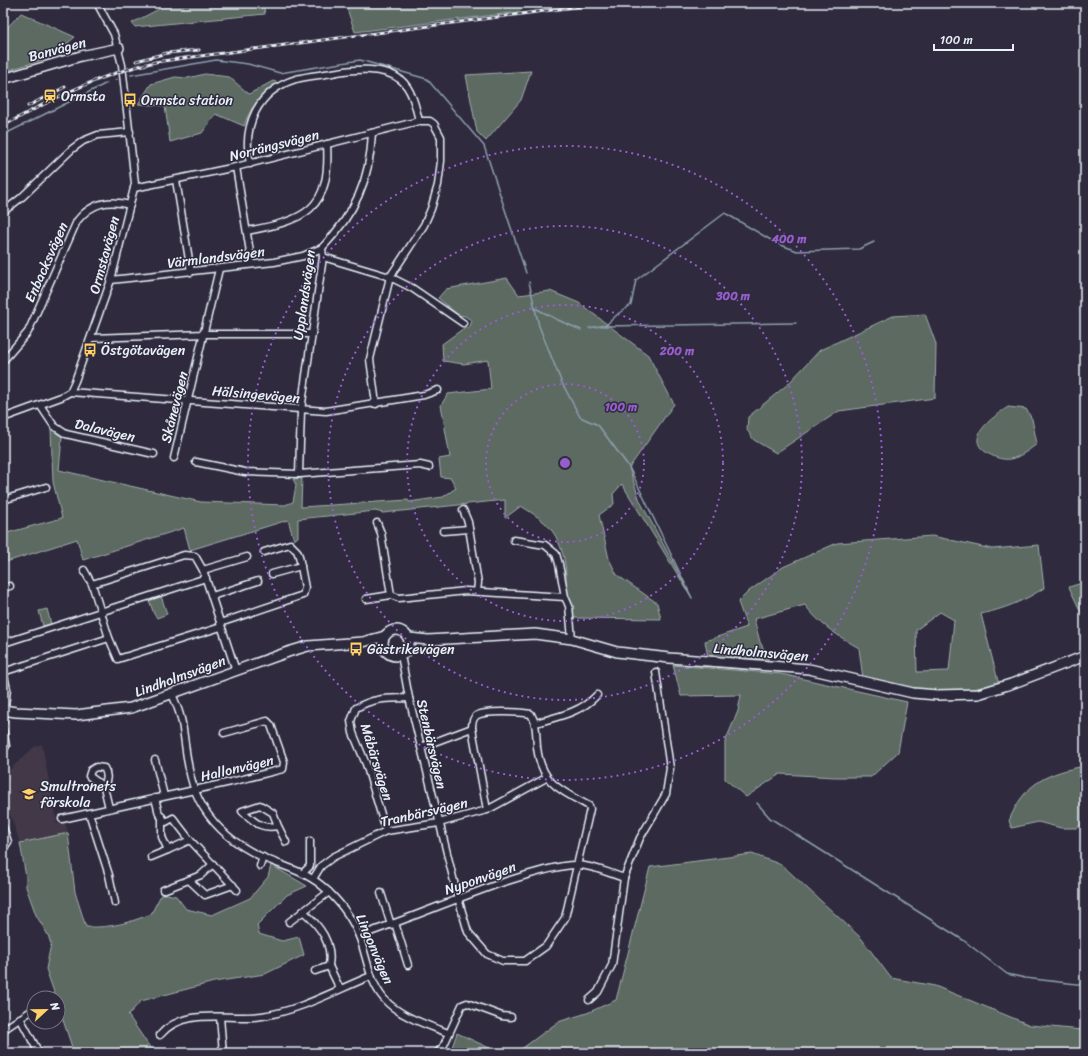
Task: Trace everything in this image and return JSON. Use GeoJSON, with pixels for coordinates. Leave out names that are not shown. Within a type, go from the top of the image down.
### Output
{"type":"FeatureCollection","features":[{"type":"Feature","properties":{"kind":"main road","name":"Banvägen"},"geometry":{"type":"LineString","coordinates":[[3,79],[81,56],[119,48]]}},
{"type":"Feature","properties":{"kind":"main road","name":"Lindholmsvägen"},"geometry":{"type":"LineString","coordinates":[[4,710],[76,714],[132,708],[308,646],[364,642],[385,636],[392,630],[404,632],[409,642]]}},
{"type":"Feature","properties":{"kind":"main road","name":"Lindholmsvägen"},"geometry":{"type":"LineString","coordinates":[[409,642],[535,634],[572,639],[617,652],[669,658],[809,669],[913,693],[937,695],[978,694],[1011,684],[1085,656]]}},
{"type":"Feature","properties":{"kind":"main road"},"geometry":{"type":"LineString","coordinates":[[384,648],[385,636]]}},
{"type":"Feature","properties":{"kind":"main road","name":"Lindholmsvägen"},"geometry":{"type":"LineString","coordinates":[[364,642],[384,648],[391,654],[400,658],[409,642]]}},
{"type":"Feature","properties":{"kind":"street","name":"Ormstavägen"},"geometry":{"type":"LineString","coordinates":[[70,392],[111,280],[134,188],[130,132],[119,48],[111,28],[97,3]]}},
{"type":"Feature","properties":{"kind":"street"},"geometry":{"type":"LineString","coordinates":[[250,164],[247,132],[253,116],[265,99],[275,90],[297,79],[348,69],[376,70],[400,80],[412,97],[420,121],[430,121],[434,124],[441,137],[441,161],[438,185],[431,209],[424,225],[390,277],[370,359],[376,404]]}},
{"type":"Feature","properties":{"kind":"street","name":"Norrängsvägen"},"geometry":{"type":"LineString","coordinates":[[134,188],[250,164],[420,121]]}},
{"type":"Feature","properties":{"kind":"street"},"geometry":{"type":"LineString","coordinates":[[3,212],[22,197],[72,149],[83,141],[98,135],[130,132]]}},
{"type":"Feature","properties":{"kind":"street","name":"Upplandsvägen"},"geometry":{"type":"LineString","coordinates":[[299,474],[301,410],[323,257],[322,248],[344,222],[360,195],[370,163],[372,133]]}},
{"type":"Feature","properties":{"kind":"street"},"geometry":{"type":"LineString","coordinates":[[247,231],[291,221],[306,212],[312,206],[327,179],[327,144]]}},
{"type":"Feature","properties":{"kind":"street"},"geometry":{"type":"LineString","coordinates":[[236,167],[252,264]]}},
{"type":"Feature","properties":{"kind":"street"},"geometry":{"type":"LineString","coordinates":[[176,180],[191,272]]}},
{"type":"Feature","properties":{"kind":"street","name":"Enbacksvägen"},"geometry":{"type":"LineString","coordinates":[[3,361],[28,332],[77,221],[87,211],[101,203],[118,202],[130,205]]}},
{"type":"Feature","properties":{"kind":"street","name":"Värmlandsvägen"},"geometry":{"type":"LineString","coordinates":[[111,280],[220,269],[303,256],[322,248]]}},
{"type":"Feature","properties":{"kind":"street"},"geometry":{"type":"LineString","coordinates":[[323,257],[390,277],[412,288],[463,323]]}},
{"type":"Feature","properties":{"kind":"street","name":"Skånevägen"},"geometry":{"type":"LineString","coordinates":[[174,458],[220,269]]}},
{"type":"Feature","properties":{"kind":"street"},"geometry":{"type":"LineString","coordinates":[[91,338],[205,334],[311,334]]}},
{"type":"Feature","properties":{"kind":"street","name":"Hälsingevägen"},"geometry":{"type":"LineString","coordinates":[[70,392],[326,411],[424,395],[438,390]]}},
{"type":"Feature","properties":{"kind":"street"},"geometry":{"type":"LineString","coordinates":[[3,418],[40,405],[70,392]]}},
{"type":"Feature","properties":{"kind":"street","name":"Dalavägen"},"geometry":{"type":"LineString","coordinates":[[40,405],[54,426],[66,434],[154,454]]}},
{"type":"Feature","properties":{"kind":"street"},"geometry":{"type":"LineString","coordinates":[[196,462],[245,472],[299,474],[420,465],[429,467]]}},
{"type":"Feature","properties":{"kind":"street"},"geometry":{"type":"LineString","coordinates":[[3,500],[46,487]]}},
{"type":"Feature","properties":{"kind":"street"},"geometry":{"type":"LineString","coordinates":[[462,510],[469,529],[478,583],[477,591]]}},
{"type":"Feature","properties":{"kind":"street"},"geometry":{"type":"LineString","coordinates":[[377,523],[381,533],[391,595]]}},
{"type":"Feature","properties":{"kind":"street"},"geometry":{"type":"LineString","coordinates":[[443,531],[469,529]]}},
{"type":"Feature","properties":{"kind":"street"},"geometry":{"type":"LineString","coordinates":[[514,540],[545,545],[556,554],[560,564],[565,597],[569,606],[572,639]]}},
{"type":"Feature","properties":{"kind":"street"},"geometry":{"type":"LineString","coordinates":[[84,570],[92,584],[108,638],[118,659],[221,625],[303,595],[305,588],[297,551],[290,544],[264,552]]}},
{"type":"Feature","properties":{"kind":"street"},"geometry":{"type":"LineString","coordinates":[[92,584],[184,555],[195,556],[206,578],[236,671]]}},
{"type":"Feature","properties":{"kind":"street"},"geometry":{"type":"LineString","coordinates":[[203,570],[247,557]]}},
{"type":"Feature","properties":{"kind":"street"},"geometry":{"type":"LineString","coordinates":[[272,574],[301,566]]}},
{"type":"Feature","properties":{"kind":"street"},"geometry":{"type":"LineString","coordinates":[[4,643],[206,578]]}},
{"type":"Feature","properties":{"kind":"street"},"geometry":{"type":"LineString","coordinates":[[212,596],[258,581]]}},
{"type":"Feature","properties":{"kind":"street"},"geometry":{"type":"LineString","coordinates":[[3,588],[10,586]]}},
{"type":"Feature","properties":{"kind":"street"},"geometry":{"type":"LineString","coordinates":[[366,600],[391,595],[399,598],[477,591],[565,597]]}},
{"type":"Feature","properties":{"kind":"street"},"geometry":{"type":"LineString","coordinates":[[3,723],[7,689],[3,672],[108,638]]}},
{"type":"Feature","properties":{"kind":"street","name":"Stenbärsvägen"},"geometry":{"type":"LineString","coordinates":[[400,658],[439,823],[468,932],[487,954],[503,961],[525,961],[546,946],[565,918],[590,809],[589,806],[558,789],[546,778]]}},
{"type":"Feature","properties":{"kind":"street"},"geometry":{"type":"LineString","coordinates":[[589,1000],[598,992],[612,965],[624,878],[640,838],[666,794],[670,768],[656,672]]}},
{"type":"Feature","properties":{"kind":"street","name":"Lingonvägen"},"geometry":{"type":"LineString","coordinates":[[172,694],[181,722],[186,756],[195,790],[204,808],[217,826],[240,846],[313,879],[329,892],[345,910],[359,936],[371,976],[379,991],[393,1007],[411,1018],[448,1033]]}},
{"type":"Feature","properties":{"kind":"street"},"geometry":{"type":"LineString","coordinates":[[535,723],[560,717],[580,708],[590,703],[596,695]]}},
{"type":"Feature","properties":{"kind":"street","name":"Måbärsvägen"},"geometry":{"type":"LineString","coordinates":[[386,831],[366,764],[353,733],[351,721],[356,708],[368,702],[376,699],[409,698]]}},
{"type":"Feature","properties":{"kind":"street"},"geometry":{"type":"LineString","coordinates":[[487,810],[472,728],[472,721],[476,716],[486,713],[531,714],[535,723],[538,750],[546,778]]}},
{"type":"Feature","properties":{"kind":"street","name":"Hallonvägen"},"geometry":{"type":"LineString","coordinates":[[195,790],[283,769],[284,762],[271,725],[267,721],[224,733]]}},
{"type":"Feature","properties":{"kind":"street"},"geometry":{"type":"LineString","coordinates":[[421,747],[472,728]]}},
{"type":"Feature","properties":{"kind":"street"},"geometry":{"type":"LineString","coordinates":[[3,729],[6,746],[3,751]]}},
{"type":"Feature","properties":{"kind":"street"},"geometry":{"type":"LineString","coordinates":[[154,760],[164,796]]}},
{"type":"Feature","properties":{"kind":"street","name":"Tranbärsvägen"},"geometry":{"type":"LineString","coordinates":[[313,879],[321,866],[333,857],[386,831],[439,823],[487,810],[546,778]]}},
{"type":"Feature","properties":{"kind":"street"},"geometry":{"type":"LineString","coordinates":[[104,787],[109,808]]}},
{"type":"Feature","properties":{"kind":"street"},"geometry":{"type":"LineString","coordinates":[[62,819],[195,790]]}},
{"type":"Feature","properties":{"kind":"street"},"geometry":{"type":"LineString","coordinates":[[155,798],[160,816],[162,836],[168,850]]}},
{"type":"Feature","properties":{"kind":"street"},"geometry":{"type":"LineString","coordinates":[[278,826],[267,828],[257,824],[242,811],[260,805],[274,813],[278,826],[286,842]]}},
{"type":"Feature","properties":{"kind":"street"},"geometry":{"type":"LineString","coordinates":[[89,813],[109,875],[115,903]]}},
{"type":"Feature","properties":{"kind":"street"},"geometry":{"type":"LineString","coordinates":[[160,816],[166,822],[173,818],[190,840],[235,887],[205,895],[189,880]]}},
{"type":"Feature","properties":{"kind":"street"},"geometry":{"type":"LineString","coordinates":[[3,827],[8,842],[3,849]]}},
{"type":"Feature","properties":{"kind":"street"},"geometry":{"type":"LineString","coordinates":[[151,857],[190,840]]}},
{"type":"Feature","properties":{"kind":"street"},"geometry":{"type":"LineString","coordinates":[[303,874],[310,866],[310,841]]}},
{"type":"Feature","properties":{"kind":"street"},"geometry":{"type":"LineString","coordinates":[[260,866],[263,857]]}},
{"type":"Feature","properties":{"kind":"street"},"geometry":{"type":"LineString","coordinates":[[163,890],[201,875],[213,864]]}},
{"type":"Feature","properties":{"kind":"street"},"geometry":{"type":"LineString","coordinates":[[577,865],[600,869],[624,878]]}},
{"type":"Feature","properties":{"kind":"street","name":"Nyponvägen"},"geometry":{"type":"LineString","coordinates":[[359,936],[458,898],[529,874],[577,865]]}},
{"type":"Feature","properties":{"kind":"street"},"geometry":{"type":"LineString","coordinates":[[289,922],[329,892]]}},
{"type":"Feature","properties":{"kind":"street"},"geometry":{"type":"LineString","coordinates":[[381,893],[408,965]]}},
{"type":"Feature","properties":{"kind":"street"},"geometry":{"type":"LineString","coordinates":[[303,911],[316,922],[326,938],[331,957],[329,966],[340,989]]}},
{"type":"Feature","properties":{"kind":"street"},"geometry":{"type":"LineString","coordinates":[[315,971],[329,966]]}},
{"type":"Feature","properties":{"kind":"street"},"geometry":{"type":"LineString","coordinates":[[160,1036],[166,1029],[187,1020],[220,1016],[260,1017],[273,1014],[371,976]]}},
{"type":"Feature","properties":{"kind":"street"},"geometry":{"type":"LineString","coordinates":[[437,1053],[443,1047],[448,1033],[462,1005],[467,1003],[502,1016],[511,1017]]}},
{"type":"Feature","properties":{"kind":"street"},"geometry":{"type":"LineString","coordinates":[[3,1030],[26,1014]]}},
{"type":"Feature","properties":{"kind":"street"},"geometry":{"type":"LineString","coordinates":[[220,1016],[223,1053]]}},
{"type":"Feature","properties":{"kind":"street"},"geometry":{"type":"LineString","coordinates":[[20,1018],[39,1053]]}},
{"type":"Feature","properties":{"kind":"shaded area","name":"Smultronets förskola"},"geometry":{"type":"Polygon","coordinates":[[[42,744],[57,824],[65,821],[68,833],[20,843],[6,803],[10,784],[7,772],[34,747],[42,744]]]}},
{"type":"Feature","properties":{"kind":"green space"},"geometry":{"type":"Polygon","coordinates":[[[158,3],[263,3],[265,14],[135,27],[132,23],[159,9],[158,3]]]}},
{"type":"Feature","properties":{"kind":"green space"},"geometry":{"type":"Polygon","coordinates":[[[345,3],[529,3],[519,12],[355,32],[345,3]]]}},
{"type":"Feature","properties":{"kind":"green space"},"geometry":{"type":"Polygon","coordinates":[[[21,13],[75,37],[51,57],[3,72],[3,32],[21,13]]]}},
{"type":"Feature","properties":{"kind":"green space"},"geometry":{"type":"Polygon","coordinates":[[[531,71],[521,100],[486,141],[477,132],[466,75],[531,71]]]}},
{"type":"Feature","properties":{"kind":"green space"},"geometry":{"type":"Polygon","coordinates":[[[205,74],[229,77],[249,94],[273,81],[281,84],[268,92],[258,101],[250,111],[244,126],[216,114],[202,133],[170,142],[165,106],[138,104],[151,84],[175,77],[188,78],[205,74]]]}},
{"type":"Feature","properties":{"kind":"green space"},"geometry":{"type":"Polygon","coordinates":[[[507,278],[519,295],[550,291],[579,303],[648,355],[674,404],[629,468],[640,501],[692,598],[622,484],[613,494],[614,504],[599,515],[609,559],[617,575],[657,603],[661,619],[573,618],[570,598],[564,592],[566,584],[565,565],[556,536],[544,522],[521,506],[505,518],[505,500],[383,513],[375,511],[298,519],[298,537],[294,540],[288,520],[190,550],[184,528],[83,560],[77,539],[3,563],[3,534],[62,518],[53,482],[51,429],[62,437],[59,470],[201,502],[285,505],[293,502],[296,485],[293,479],[302,478],[301,507],[408,500],[409,502],[443,497],[456,488],[451,478],[441,477],[439,459],[450,457],[441,405],[448,394],[491,389],[488,360],[464,364],[443,361],[442,344],[464,328],[469,328],[472,321],[465,316],[458,315],[438,298],[446,289],[507,278]]]}},
{"type":"Feature","properties":{"kind":"green space"},"geometry":{"type":"Polygon","coordinates":[[[925,314],[936,344],[935,398],[839,411],[776,453],[754,440],[747,430],[748,417],[788,384],[820,350],[893,316],[925,314]]]}},
{"type":"Feature","properties":{"kind":"green space"},"geometry":{"type":"Polygon","coordinates":[[[1008,407],[1026,409],[1032,419],[1037,444],[1017,457],[1010,459],[997,458],[981,448],[978,442],[979,435],[988,422],[1008,407]]]}},
{"type":"Feature","properties":{"kind":"green space"},"geometry":{"type":"Polygon","coordinates":[[[932,536],[992,549],[1039,545],[1044,588],[1014,604],[981,614],[999,685],[960,691],[915,690],[863,679],[859,648],[829,629],[810,612],[805,605],[754,619],[760,642],[769,659],[708,658],[705,641],[747,627],[738,602],[749,591],[783,567],[837,543],[932,536]],[[940,612],[916,630],[917,672],[949,671],[954,620],[940,612]]]}},
{"type":"Feature","properties":{"kind":"green space"},"geometry":{"type":"Polygon","coordinates":[[[1085,582],[1085,621],[1069,587],[1085,582]]]}},
{"type":"Feature","properties":{"kind":"green space"},"geometry":{"type":"Polygon","coordinates":[[[161,596],[167,614],[157,618],[149,600],[161,596]]]}},
{"type":"Feature","properties":{"kind":"green space"},"geometry":{"type":"Polygon","coordinates":[[[47,609],[51,624],[43,626],[39,611],[47,609]]]}},
{"type":"Feature","properties":{"kind":"green space"},"geometry":{"type":"Polygon","coordinates":[[[673,665],[781,674],[907,702],[898,752],[871,777],[780,774],[746,797],[725,779],[725,742],[738,711],[741,695],[681,696],[673,665]]]}},
{"type":"Feature","properties":{"kind":"green space"},"geometry":{"type":"Polygon","coordinates":[[[1085,766],[1085,823],[1076,828],[1061,828],[1038,822],[1012,828],[1009,821],[1015,808],[1022,797],[1038,782],[1059,772],[1085,766]]]}},
{"type":"Feature","properties":{"kind":"green space"},"geometry":{"type":"Polygon","coordinates":[[[68,833],[75,892],[86,927],[103,927],[119,924],[151,914],[162,893],[176,896],[186,909],[212,915],[250,898],[268,877],[271,865],[307,886],[287,895],[257,925],[259,934],[282,941],[299,937],[304,955],[265,974],[214,982],[141,1001],[128,1015],[151,1049],[160,1049],[164,1053],[74,1053],[66,1029],[66,990],[53,990],[46,969],[51,944],[48,935],[36,915],[26,887],[26,877],[20,843],[68,833]]]}},
{"type":"Feature","properties":{"kind":"green space"},"geometry":{"type":"Polygon","coordinates":[[[752,854],[782,865],[861,938],[891,978],[935,986],[1030,1025],[1082,1030],[1085,1028],[1085,1053],[516,1053],[558,1022],[587,1013],[616,1000],[650,867],[752,854]]]}},
{"type":"Feature","properties":{"kind":"green space"},"geometry":{"type":"Polygon","coordinates":[[[457,1033],[496,1051],[504,1053],[471,1053],[452,1047],[457,1033]]]}},
{"type":"Feature","properties":{"kind":"waterway"},"geometry":{"type":"LineString","coordinates":[[131,75],[216,60],[248,64],[280,73],[360,60],[427,79],[484,146],[526,273]]}},
{"type":"Feature","properties":{"kind":"waterway"},"geometry":{"type":"LineString","coordinates":[[3,135],[107,83]]}},
{"type":"Feature","properties":{"kind":"waterway"},"geometry":{"type":"LineString","coordinates":[[589,328],[606,325],[619,313],[631,305],[636,280],[725,213],[776,243],[797,251],[859,249],[874,242]]}},
{"type":"Feature","properties":{"kind":"waterway"},"geometry":{"type":"LineString","coordinates":[[529,282],[539,326],[561,381],[580,417],[598,425],[629,467],[692,598]]}},
{"type":"Feature","properties":{"kind":"waterway"},"geometry":{"type":"LineString","coordinates":[[535,308],[581,330]]}},
{"type":"Feature","properties":{"kind":"waterway"},"geometry":{"type":"LineString","coordinates":[[604,326],[796,323]]}},
{"type":"Feature","properties":{"kind":"waterway"},"geometry":{"type":"LineString","coordinates":[[757,803],[770,818],[963,940],[1007,974],[1025,978],[1085,985]]}},
{"type":"Feature","properties":{"kind":"railway"},"geometry":{"type":"LineString","coordinates":[[3,126],[77,88],[115,73],[155,62],[605,3]]}},
{"type":"Feature","properties":{"kind":"railway"},"geometry":{"type":"LineString","coordinates":[[136,61],[167,53],[199,50]]}},
{"type":"Feature","properties":{"kind":"railway"},"geometry":{"type":"LineString","coordinates":[[28,106],[65,87]]}},
{"type":"Feature","properties":{"kind":"place","name":"Ormsta"},"geometry":{"type":"Point","coordinates":[50,96]}},
{"type":"Feature","properties":{"kind":"place","name":"Ormsta station"},"geometry":{"type":"Point","coordinates":[130,100]}},
{"type":"Feature","properties":{"kind":"place","name":"Östgötavägen"},"geometry":{"type":"Point","coordinates":[90,350]}},
{"type":"Feature","properties":{"kind":"place","name":"Gästrikevägen"},"geometry":{"type":"Point","coordinates":[356,649]}},
{"type":"Feature","properties":{"kind":"place","name":"Smultronets förskola"},"geometry":{"type":"Point","coordinates":[29,794]}}]}
